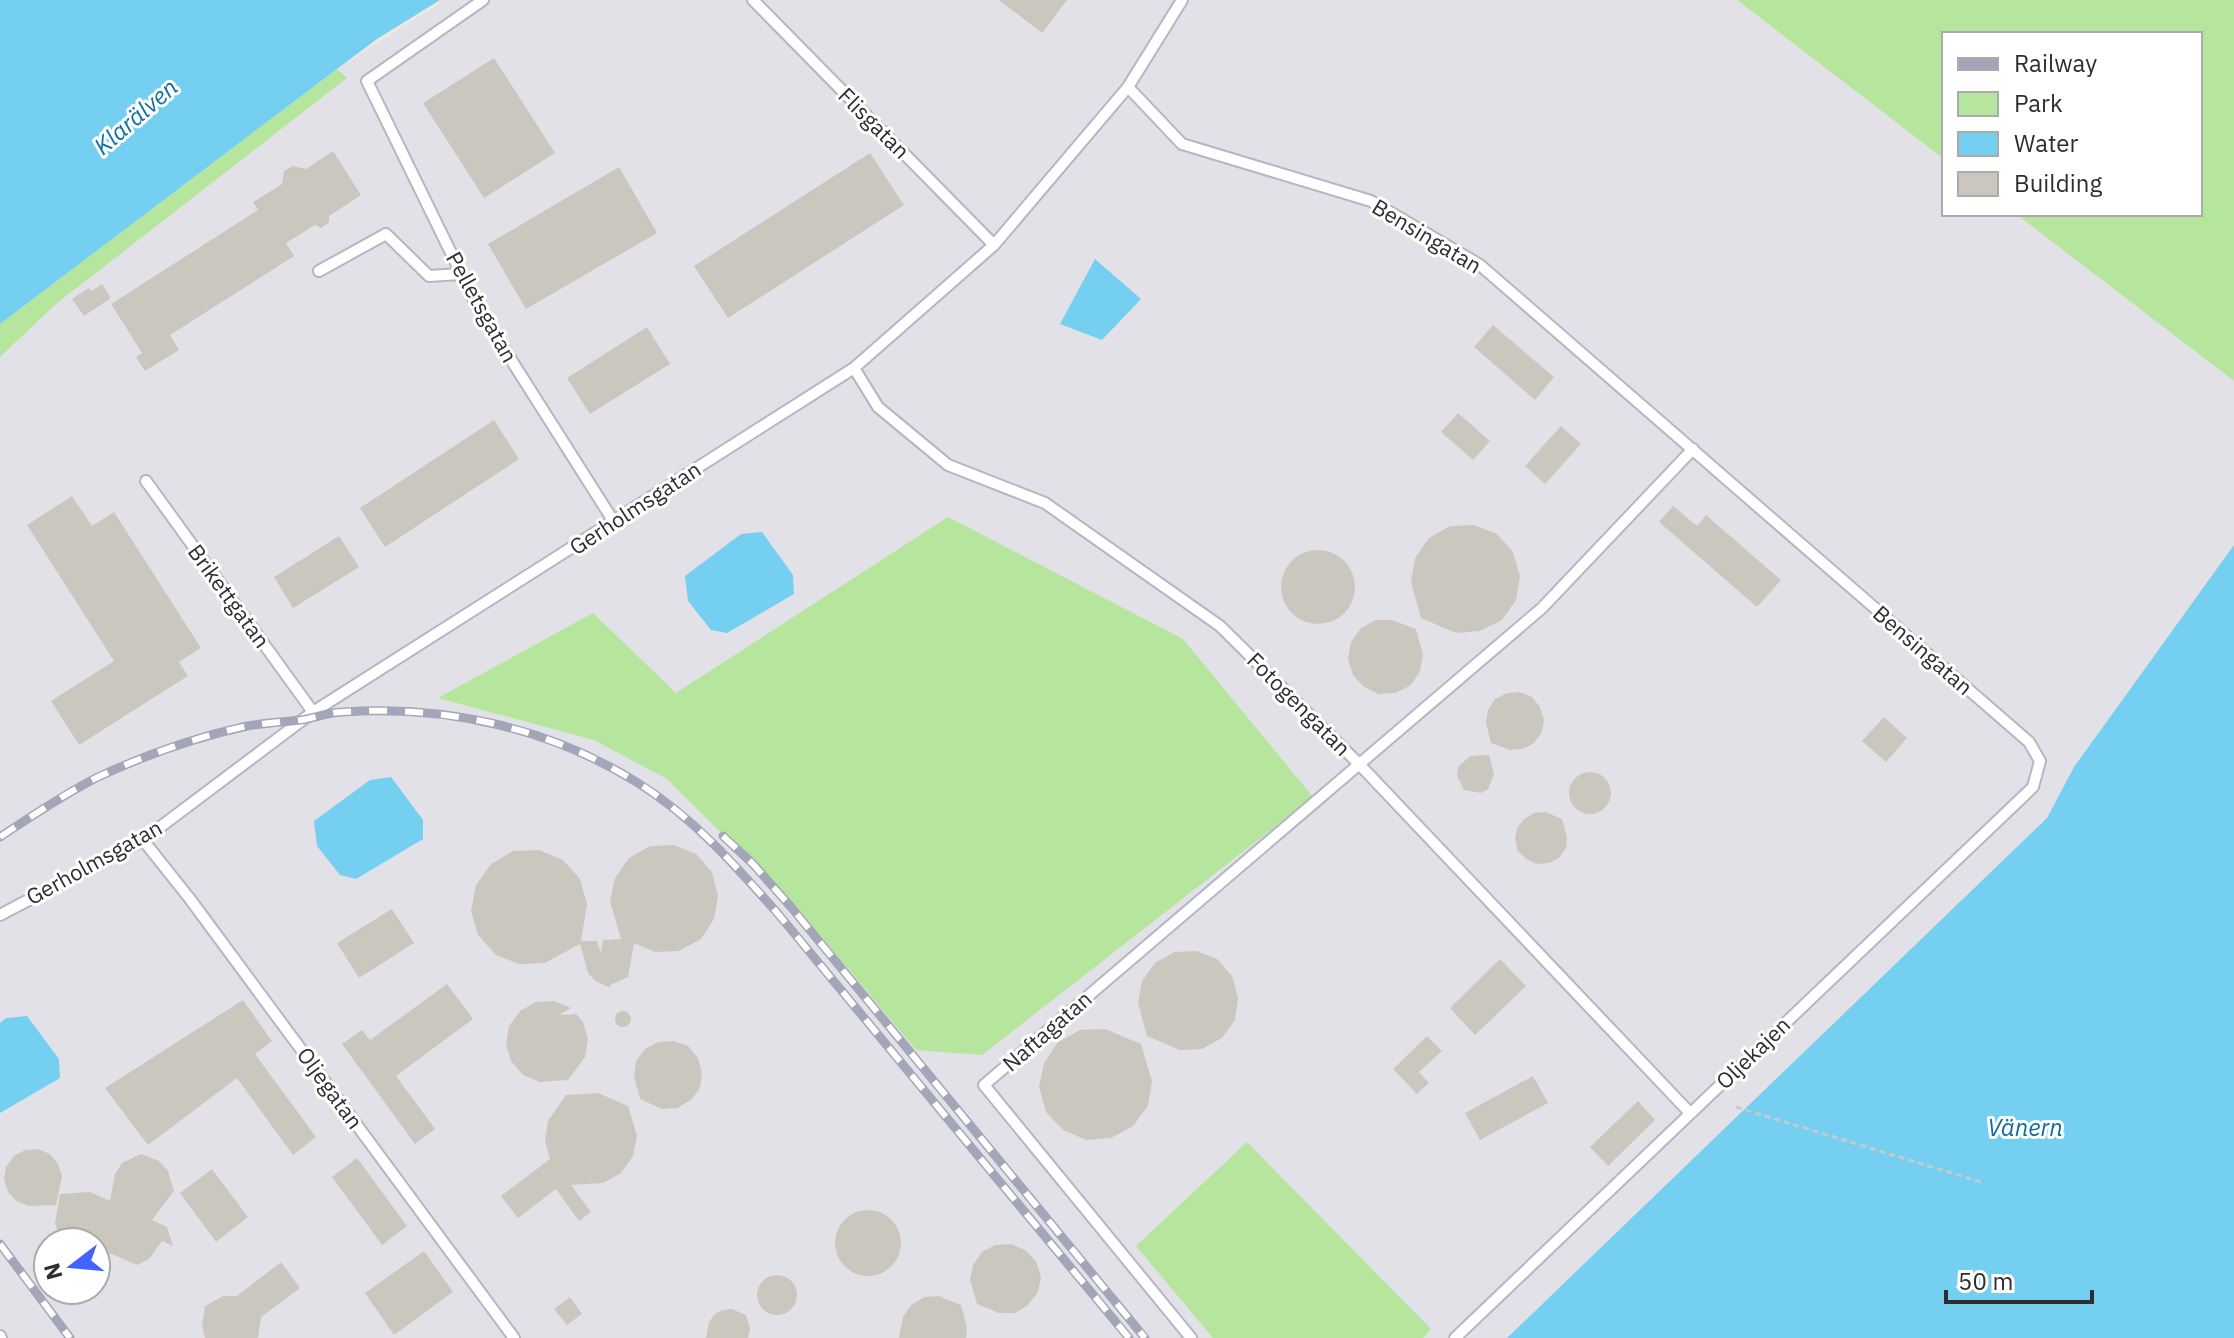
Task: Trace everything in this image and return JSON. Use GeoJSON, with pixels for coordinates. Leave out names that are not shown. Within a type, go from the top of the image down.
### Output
{"type":"FeatureCollection","features":[{"type":"Feature","properties":{"kind":"lane","name":"Pelletsgatan"},"geometry":{"type":"LineString","coordinates":[[483,0],[367,81],[477,306],[614,522]]}},
{"type":"Feature","properties":{"kind":"lane","name":"Flisgatan"},"geometry":{"type":"LineString","coordinates":[[753,0],[994,245]]}},
{"type":"Feature","properties":{"kind":"lane","name":"Gerholmsgatan"},"geometry":{"type":"LineString","coordinates":[[0,915],[143,840],[313,712],[854,368],[994,245],[1128,87],[1182,0]]}},
{"type":"Feature","properties":{"kind":"lane","name":"Bensingatan"},"geometry":{"type":"LineString","coordinates":[[1128,87],[1182,144],[1371,201],[1480,265],[2029,742],[2040,761]]}},
{"type":"Feature","properties":{"kind":"lane"},"geometry":{"type":"LineString","coordinates":[[319,271],[386,234],[429,276],[461,274]]}},
{"type":"Feature","properties":{"kind":"lane","name":"Fotogengatan"},"geometry":{"type":"LineString","coordinates":[[854,368],[878,407],[948,465],[1045,503],[1220,626],[1359,764],[1690,1113]]}},
{"type":"Feature","properties":{"kind":"lane"},"geometry":{"type":"LineString","coordinates":[[1359,764],[1542,608],[1693,449]]}},
{"type":"Feature","properties":{"kind":"lane","name":"Brikettgatan"},"geometry":{"type":"LineString","coordinates":[[146,481],[313,712]]}},
{"type":"Feature","properties":{"kind":"lane","name":"Oljekajen"},"geometry":{"type":"LineString","coordinates":[[1455,1338],[2033,787],[2040,761]]}},
{"type":"Feature","properties":{"kind":"lane","name":"Naftagatan"},"geometry":{"type":"LineString","coordinates":[[1191,1338],[984,1085],[1359,764]]}},
{"type":"Feature","properties":{"kind":"lane","name":"Oljegatan"},"geometry":{"type":"LineString","coordinates":[[143,840],[200,912],[514,1338]]}},
{"type":"Feature","properties":{"kind":"path"},"geometry":{"type":"LineString","coordinates":[[1736,1107],[1981,1182]]}},
{"type":"Feature","properties":{"kind":"shaded area"},"geometry":{"type":"Polygon","coordinates":[[[444,0],[1737,0],[1942,157],[1942,216],[2019,216],[2234,381],[2234,545],[2074,767],[2047,818],[1507,1338],[0,1338],[0,357],[56,304],[346,79],[337,69],[444,0]]]}},
{"type":"Feature","properties":{"kind":"green space"},"geometry":{"type":"Polygon","coordinates":[[[1737,0],[2234,0],[2234,381],[2019,216],[2202,216],[2202,32],[1942,32],[1942,157],[1737,0]]]}},
{"type":"Feature","properties":{"kind":"green space"},"geometry":{"type":"Polygon","coordinates":[[[337,69],[347,78],[56,304],[0,357],[0,324],[337,69]]]}},
{"type":"Feature","properties":{"kind":"green space"},"geometry":{"type":"Polygon","coordinates":[[[948,517],[1183,639],[1313,797],[982,1055],[916,1050],[800,911],[667,779],[594,740],[438,698],[593,613],[676,693],[948,517]]]}},
{"type":"Feature","properties":{"kind":"green space"},"geometry":{"type":"Polygon","coordinates":[[[1247,1142],[1431,1329],[1423,1338],[1213,1338],[1136,1246],[1247,1142]]]}},
{"type":"Feature","properties":{"kind":"water","name":"Klarälven"},"geometry":{"type":"Polygon","coordinates":[[[0,0],[440,0],[377,39],[0,324],[0,0]]]}},
{"type":"Feature","properties":{"kind":"water"},"geometry":{"type":"Polygon","coordinates":[[[1095,259],[1141,299],[1102,340],[1060,324],[1095,259]]]}},
{"type":"Feature","properties":{"kind":"water"},"geometry":{"type":"Polygon","coordinates":[[[762,532],[793,575],[794,594],[727,633],[711,630],[688,601],[685,576],[741,534],[762,532]]]}},
{"type":"Feature","properties":{"kind":"water","name":"Vänern"},"geometry":{"type":"Polygon","coordinates":[[[2234,545],[2234,1338],[1507,1338],[2047,818],[2074,767],[2234,545]]]}},
{"type":"Feature","properties":{"kind":"water"},"geometry":{"type":"Polygon","coordinates":[[[391,777],[423,820],[423,839],[356,879],[340,875],[317,846],[314,821],[370,780],[391,777]]]}},
{"type":"Feature","properties":{"kind":"water"},"geometry":{"type":"Polygon","coordinates":[[[27,1016],[59,1059],[60,1078],[0,1113],[0,1023],[6,1018],[27,1016]]]}},
{"type":"Feature","properties":{"kind":"building"},"geometry":{"type":"Polygon","coordinates":[[[999,0],[1067,0],[1042,33],[999,0]]]}},
{"type":"Feature","properties":{"kind":"building"},"geometry":{"type":"Polygon","coordinates":[[[494,58],[555,153],[484,198],[423,103],[494,58]]]}},
{"type":"Feature","properties":{"kind":"building"},"geometry":{"type":"Polygon","coordinates":[[[333,151],[361,195],[329,216],[329,222],[321,228],[315,225],[286,243],[294,256],[170,335],[179,350],[145,371],[136,357],[142,353],[111,304],[258,210],[253,202],[282,184],[284,171],[293,166],[306,169],[333,151]]]}},
{"type":"Feature","properties":{"kind":"building"},"geometry":{"type":"Polygon","coordinates":[[[870,153],[904,205],[728,318],[694,266],[870,153]]]}},
{"type":"Feature","properties":{"kind":"building"},"geometry":{"type":"Polygon","coordinates":[[[619,167],[657,233],[526,309],[488,244],[619,167]]]}},
{"type":"Feature","properties":{"kind":"building"},"geometry":{"type":"Polygon","coordinates":[[[102,284],[111,298],[84,316],[72,299],[102,284]]]}},
{"type":"Feature","properties":{"kind":"building"},"geometry":{"type":"Polygon","coordinates":[[[1493,325],[1554,377],[1535,400],[1474,347],[1493,325]]]}},
{"type":"Feature","properties":{"kind":"building"},"geometry":{"type":"Polygon","coordinates":[[[647,327],[670,364],[590,414],[567,378],[647,327]]]}},
{"type":"Feature","properties":{"kind":"building"},"geometry":{"type":"Polygon","coordinates":[[[1458,413],[1490,441],[1473,460],[1441,432],[1458,413]]]}},
{"type":"Feature","properties":{"kind":"building"},"geometry":{"type":"Polygon","coordinates":[[[494,420],[519,459],[385,547],[360,508],[494,420]]]}},
{"type":"Feature","properties":{"kind":"building"},"geometry":{"type":"Polygon","coordinates":[[[1561,426],[1581,444],[1545,484],[1525,466],[1561,426]]]}},
{"type":"Feature","properties":{"kind":"building"},"geometry":{"type":"Polygon","coordinates":[[[72,496],[92,526],[114,512],[201,648],[179,662],[188,676],[79,745],[51,701],[114,661],[27,525],[72,496]]]}},
{"type":"Feature","properties":{"kind":"building"},"geometry":{"type":"Polygon","coordinates":[[[1673,506],[1697,526],[1706,515],[1781,580],[1757,607],[1659,522],[1673,506]]]}},
{"type":"Feature","properties":{"kind":"building"},"geometry":{"type":"Polygon","coordinates":[[[1474,525],[1497,534],[1513,552],[1520,576],[1516,600],[1502,620],[1480,631],[1456,633],[1421,618],[1411,582],[1415,558],[1429,538],[1450,526],[1474,525]]]}},
{"type":"Feature","properties":{"kind":"building"},"geometry":{"type":"Polygon","coordinates":[[[339,536],[359,567],[293,608],[274,577],[339,536]]]}},
{"type":"Feature","properties":{"kind":"building"},"geometry":{"type":"Polygon","coordinates":[[[1318,550],[1339,556],[1349,566],[1355,587],[1349,608],[1339,618],[1318,624],[1297,618],[1287,608],[1281,587],[1287,566],[1297,556],[1318,550]]]}},
{"type":"Feature","properties":{"kind":"building"},"geometry":{"type":"Polygon","coordinates":[[[1375,620],[1392,620],[1416,629],[1423,655],[1420,671],[1411,685],[1396,693],[1379,694],[1364,687],[1353,675],[1348,659],[1351,642],[1360,629],[1375,620]]]}},
{"type":"Feature","properties":{"kind":"building"},"geometry":{"type":"Polygon","coordinates":[[[1520,692],[1532,697],[1540,707],[1544,720],[1542,732],[1534,743],[1523,749],[1510,750],[1491,743],[1486,723],[1488,710],[1495,699],[1507,693],[1520,692]]]}},
{"type":"Feature","properties":{"kind":"building"},"geometry":{"type":"Polygon","coordinates":[[[1884,717],[1907,738],[1886,762],[1862,741],[1884,717]]]}},
{"type":"Feature","properties":{"kind":"building"},"geometry":{"type":"Polygon","coordinates":[[[1489,755],[1494,774],[1488,789],[1481,793],[1464,790],[1457,776],[1458,767],[1470,756],[1489,755]]]}},
{"type":"Feature","properties":{"kind":"building"},"geometry":{"type":"Polygon","coordinates":[[[1590,772],[1605,778],[1611,793],[1605,808],[1590,814],[1575,808],[1569,793],[1575,778],[1590,772]]]}},
{"type":"Feature","properties":{"kind":"building"},"geometry":{"type":"Polygon","coordinates":[[[1546,812],[1562,819],[1567,837],[1566,848],[1559,858],[1537,864],[1518,851],[1515,839],[1517,828],[1524,819],[1534,813],[1546,812]]]}},
{"type":"Feature","properties":{"kind":"building"},"geometry":{"type":"Polygon","coordinates":[[[674,845],[696,854],[712,872],[718,896],[714,919],[701,939],[679,951],[655,952],[634,943],[628,977],[610,985],[611,988],[595,981],[588,973],[580,944],[545,963],[519,964],[496,955],[478,935],[471,911],[476,885],[491,864],[513,851],[539,850],[563,860],[580,879],[587,904],[581,941],[597,941],[601,953],[603,940],[621,939],[610,901],[615,878],[629,858],[650,846],[674,845]]]}},
{"type":"Feature","properties":{"kind":"building"},"geometry":{"type":"Polygon","coordinates":[[[392,909],[414,943],[359,978],[337,943],[392,909]]]}},
{"type":"Feature","properties":{"kind":"building"},"geometry":{"type":"Polygon","coordinates":[[[1197,951],[1217,959],[1232,976],[1238,998],[1235,1020],[1222,1038],[1202,1049],[1180,1050],[1147,1036],[1138,1003],[1142,981],[1155,963],[1174,952],[1197,951]]]}},
{"type":"Feature","properties":{"kind":"building"},"geometry":{"type":"Polygon","coordinates":[[[1500,959],[1526,986],[1475,1035],[1450,1008],[1500,959]]]}},
{"type":"Feature","properties":{"kind":"building"},"geometry":{"type":"Polygon","coordinates":[[[447,984],[473,1019],[396,1076],[435,1129],[415,1144],[342,1044],[362,1030],[370,1040],[447,984]]]}},
{"type":"Feature","properties":{"kind":"building"},"geometry":{"type":"Polygon","coordinates":[[[243,1000],[272,1041],[255,1054],[316,1137],[293,1155],[237,1078],[148,1145],[105,1088],[243,1000]]]}},
{"type":"Feature","properties":{"kind":"building"},"geometry":{"type":"Polygon","coordinates":[[[554,1001],[571,1008],[559,1015],[576,1014],[583,1022],[588,1039],[585,1057],[568,1080],[540,1082],[523,1075],[511,1061],[506,1044],[509,1026],[520,1011],[536,1002],[554,1001]]]}},
{"type":"Feature","properties":{"kind":"building"},"geometry":{"type":"Polygon","coordinates":[[[620,1011],[626,1011],[631,1019],[629,1025],[620,1027],[615,1022],[615,1016],[620,1011]]]}},
{"type":"Feature","properties":{"kind":"building"},"geometry":{"type":"Polygon","coordinates":[[[1105,1029],[1141,1044],[1152,1081],[1148,1106],[1133,1126],[1111,1138],[1086,1140],[1063,1130],[1046,1112],[1039,1087],[1044,1063],[1058,1042],[1080,1030],[1105,1029]]]}},
{"type":"Feature","properties":{"kind":"building"},"geometry":{"type":"Polygon","coordinates":[[[1427,1036],[1442,1051],[1419,1072],[1429,1083],[1417,1094],[1393,1069],[1427,1036]]]}},
{"type":"Feature","properties":{"kind":"building"},"geometry":{"type":"Polygon","coordinates":[[[674,1041],[688,1046],[698,1058],[702,1073],[700,1088],[691,1100],[677,1108],[662,1109],[640,1099],[634,1076],[636,1061],[645,1049],[658,1042],[674,1041]]]}},
{"type":"Feature","properties":{"kind":"building"},"geometry":{"type":"Polygon","coordinates":[[[1533,1076],[1548,1103],[1480,1140],[1465,1113],[1533,1076]]]}},
{"type":"Feature","properties":{"kind":"building"},"geometry":{"type":"Polygon","coordinates":[[[598,1093],[628,1106],[637,1136],[633,1156],[621,1173],[603,1183],[571,1185],[591,1212],[579,1221],[556,1189],[518,1218],[501,1196],[550,1159],[545,1141],[548,1121],[566,1095],[598,1093]]]}},
{"type":"Feature","properties":{"kind":"building"},"geometry":{"type":"Polygon","coordinates":[[[1638,1101],[1655,1120],[1608,1166],[1590,1147],[1638,1101]]]}},
{"type":"Feature","properties":{"kind":"building"},"geometry":{"type":"Polygon","coordinates":[[[38,1149],[50,1154],[62,1176],[56,1205],[28,1206],[16,1201],[8,1192],[4,1179],[6,1167],[14,1156],[25,1150],[38,1149]]]}},
{"type":"Feature","properties":{"kind":"building"},"geometry":{"type":"Polygon","coordinates":[[[141,1154],[159,1161],[168,1171],[174,1191],[152,1220],[167,1227],[173,1246],[162,1241],[149,1259],[137,1265],[112,1254],[112,1226],[56,1226],[55,1223],[60,1194],[90,1192],[110,1201],[115,1174],[122,1163],[141,1154]]]}},
{"type":"Feature","properties":{"kind":"building"},"geometry":{"type":"Polygon","coordinates":[[[357,1158],[407,1226],[382,1245],[332,1177],[357,1158]]]}},
{"type":"Feature","properties":{"kind":"building"},"geometry":{"type":"Polygon","coordinates":[[[212,1169],[248,1217],[216,1242],[180,1193],[212,1169]]]}},
{"type":"Feature","properties":{"kind":"building"},"geometry":{"type":"Polygon","coordinates":[[[868,1210],[881,1212],[891,1220],[899,1230],[899,1256],[891,1266],[881,1274],[868,1276],[855,1274],[845,1266],[837,1256],[835,1243],[837,1230],[845,1220],[855,1212],[868,1210]]]}},
{"type":"Feature","properties":{"kind":"building"},"geometry":{"type":"Polygon","coordinates":[[[1011,1244],[1025,1250],[1036,1261],[1041,1277],[1038,1292],[1028,1305],[1015,1313],[999,1313],[977,1304],[970,1280],[973,1265],[982,1252],[995,1245],[1011,1244]]]}},
{"type":"Feature","properties":{"kind":"building"},"geometry":{"type":"Polygon","coordinates":[[[424,1251],[453,1292],[394,1335],[365,1293],[424,1251]]]}},
{"type":"Feature","properties":{"kind":"building"},"geometry":{"type":"Polygon","coordinates":[[[281,1262],[300,1288],[261,1317],[258,1338],[205,1338],[202,1326],[205,1306],[223,1296],[237,1296],[281,1262]]]}},
{"type":"Feature","properties":{"kind":"building"},"geometry":{"type":"Polygon","coordinates":[[[777,1275],[791,1281],[797,1295],[791,1309],[777,1315],[763,1309],[757,1295],[763,1281],[777,1275]]]}},
{"type":"Feature","properties":{"kind":"building"},"geometry":{"type":"Polygon","coordinates":[[[939,1296],[961,1305],[967,1328],[966,1338],[899,1338],[903,1317],[911,1305],[924,1297],[939,1296]]]}},
{"type":"Feature","properties":{"kind":"building"},"geometry":{"type":"Polygon","coordinates":[[[570,1297],[582,1314],[567,1325],[554,1309],[570,1297]]]}},
{"type":"Feature","properties":{"kind":"building"},"geometry":{"type":"Polygon","coordinates":[[[732,1309],[746,1315],[750,1329],[748,1338],[706,1338],[709,1322],[715,1314],[732,1309]]]}},
{"type":"Feature","properties":{"kind":"railway"},"geometry":{"type":"LineString","coordinates":[[0,837],[98,777],[190,741],[247,726],[338,712],[420,712],[496,724],[569,748],[604,764],[658,797],[696,827],[730,861],[779,915],[1129,1338]]}},
{"type":"Feature","properties":{"kind":"railway"},"geometry":{"type":"LineString","coordinates":[[723,836],[791,907],[1145,1338]]}},
{"type":"Feature","properties":{"kind":"railway"},"geometry":{"type":"LineString","coordinates":[[0,1244],[70,1338]]}}]}
